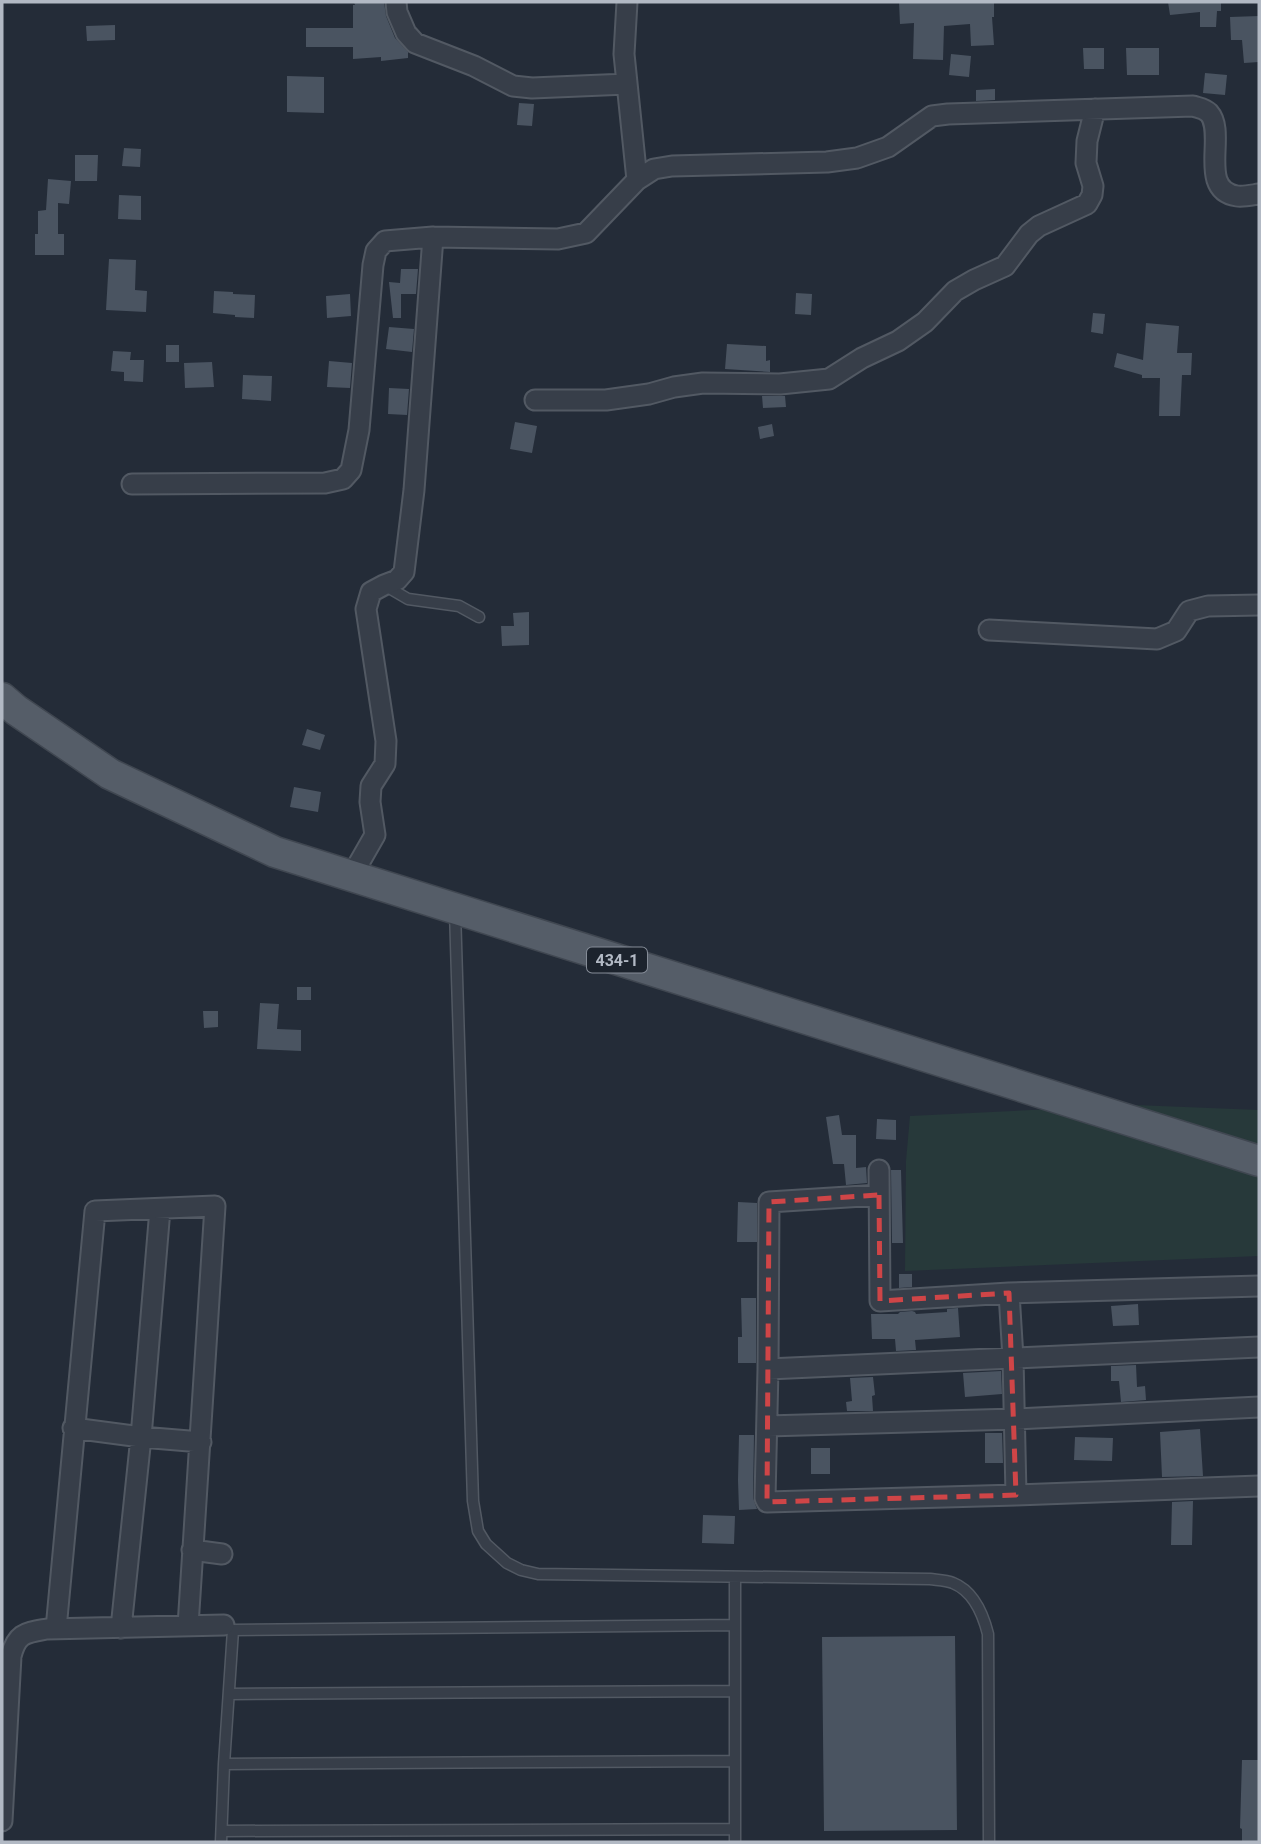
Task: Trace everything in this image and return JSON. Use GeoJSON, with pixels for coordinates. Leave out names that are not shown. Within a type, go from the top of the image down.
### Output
{"type":"FeatureCollection","features":[{"type":"Feature","properties":{"kind":"main road","name":"434-1"},"geometry":{"type":"LineString","coordinates":[[2,698],[110,774],[275,852],[1259,1161]]}},
{"type":"Feature","properties":{"kind":"street"},"geometry":{"type":"LineString","coordinates":[[396,2],[397,12],[406,33],[415,43],[474,66],[513,86],[532,88],[627,84]]}},
{"type":"Feature","properties":{"kind":"street"},"geometry":{"type":"LineString","coordinates":[[627,2],[624,54],[637,180]]}},
{"type":"Feature","properties":{"kind":"street"},"geometry":{"type":"LineString","coordinates":[[132,484],[325,483],[343,480],[351,470],[359,430],[373,265],[376,251],[385,241],[433,237],[558,239],[586,233],[637,180],[654,169],[672,166],[827,162],[857,158],[888,146],[932,116],[1193,106],[1210,114],[1214,124],[1215,178],[1221,189],[1235,196],[1259,194]]}},
{"type":"Feature","properties":{"kind":"street"},"geometry":{"type":"LineString","coordinates":[[535,400],[606,400],[702,383],[780,384],[830,379],[862,358],[898,341],[925,322],[955,291],[1005,266],[1029,234],[1039,226],[1087,204],[1093,195],[1093,186],[1086,163],[1087,141],[1095,109]]}},
{"type":"Feature","properties":{"kind":"street"},"geometry":{"type":"LineString","coordinates":[[351,877],[375,835],[370,802],[371,786],[385,764],[386,741],[366,609],[371,592],[397,580],[404,572],[414,489],[433,237]]}},
{"type":"Feature","properties":{"kind":"street"},"geometry":{"type":"LineString","coordinates":[[989,630],[1157,639],[1176,631],[1189,611],[1208,606],[1259,606]]}},
{"type":"Feature","properties":{"kind":"street"},"geometry":{"type":"LineString","coordinates":[[879,1170],[880,1301],[1009,1293],[1259,1286]]}},
{"type":"Feature","properties":{"kind":"street"},"geometry":{"type":"LineString","coordinates":[[880,1195],[769,1202],[767,1502],[1259,1486]]}},
{"type":"Feature","properties":{"kind":"street"},"geometry":{"type":"LineString","coordinates":[[55,1629],[95,1211],[215,1206],[188,1626]]}},
{"type":"Feature","properties":{"kind":"street"},"geometry":{"type":"LineString","coordinates":[[121,1628],[141,1437],[160,1209]]}},
{"type":"Feature","properties":{"kind":"street"},"geometry":{"type":"LineString","coordinates":[[1009,1293],[1016,1495]]}},
{"type":"Feature","properties":{"kind":"street"},"geometry":{"type":"LineString","coordinates":[[768,1369],[1259,1347]]}},
{"type":"Feature","properties":{"kind":"street"},"geometry":{"type":"LineString","coordinates":[[767,1426],[1014,1419],[1259,1407]]}},
{"type":"Feature","properties":{"kind":"street"},"geometry":{"type":"LineString","coordinates":[[73,1428],[201,1442]]}},
{"type":"Feature","properties":{"kind":"street"},"geometry":{"type":"LineString","coordinates":[[192,1550],[222,1554]]}},
{"type":"Feature","properties":{"kind":"street"},"geometry":{"type":"LineString","coordinates":[[2,1812],[11,1656],[15,1642],[24,1633],[55,1629],[224,1625]]}},
{"type":"Feature","properties":{"kind":"lane"},"geometry":{"type":"LineString","coordinates":[[384,585],[408,599],[459,606],[479,617]]}},
{"type":"Feature","properties":{"kind":"lane"},"geometry":{"type":"LineString","coordinates":[[455,910],[472,1501],[478,1531],[486,1544],[507,1563],[538,1574],[930,1578],[953,1583],[969,1594],[984,1615],[988,1634],[989,1842]]}},
{"type":"Feature","properties":{"kind":"lane"},"geometry":{"type":"LineString","coordinates":[[735,1577],[735,1842]]}},
{"type":"Feature","properties":{"kind":"lane"},"geometry":{"type":"LineString","coordinates":[[735,1625],[233,1630],[222,1837],[735,1829]]}},
{"type":"Feature","properties":{"kind":"lane"},"geometry":{"type":"LineString","coordinates":[[229,1694],[735,1691]]}},
{"type":"Feature","properties":{"kind":"lane"},"geometry":{"type":"LineString","coordinates":[[224,1764],[735,1761]]}},
{"type":"Feature","properties":{"kind":"highlighted area"},"geometry":{"type":"Polygon","coordinates":[[[879,1195],[880,1301],[1009,1293],[1016,1495],[767,1502],[769,1202],[879,1195]]]}},
{"type":"Feature","properties":{"kind":"shaded area"},"geometry":{"type":"Polygon","coordinates":[[[1135,1105],[1259,1110],[1259,1256],[905,1271],[906,1161],[910,1116],[1135,1105]]]}},
{"type":"Feature","properties":{"kind":"building"},"geometry":{"type":"Polygon","coordinates":[[[354,2],[384,2],[386,16],[395,38],[408,52],[408,58],[381,61],[381,57],[353,59],[353,47],[306,47],[306,28],[353,28],[354,2]]]}},
{"type":"Feature","properties":{"kind":"building"},"geometry":{"type":"Polygon","coordinates":[[[899,2],[994,2],[994,45],[971,46],[970,24],[944,26],[943,60],[913,59],[914,23],[900,24],[899,2]]]}},
{"type":"Feature","properties":{"kind":"building"},"geometry":{"type":"Polygon","coordinates":[[[1168,2],[1221,2],[1221,11],[1217,11],[1216,27],[1200,27],[1200,12],[1170,15],[1168,2]]]}},
{"type":"Feature","properties":{"kind":"building"},"geometry":{"type":"Polygon","coordinates":[[[1259,16],[1259,62],[1244,63],[1242,40],[1231,40],[1230,17],[1259,16]]]}},
{"type":"Feature","properties":{"kind":"building"},"geometry":{"type":"Polygon","coordinates":[[[115,25],[115,40],[87,41],[86,26],[115,25]]]}},
{"type":"Feature","properties":{"kind":"building"},"geometry":{"type":"Polygon","coordinates":[[[1083,48],[1104,48],[1104,69],[1084,69],[1083,48]]]}},
{"type":"Feature","properties":{"kind":"building"},"geometry":{"type":"Polygon","coordinates":[[[1126,48],[1159,48],[1159,75],[1127,75],[1126,48]]]}},
{"type":"Feature","properties":{"kind":"building"},"geometry":{"type":"Polygon","coordinates":[[[951,54],[971,56],[969,77],[949,75],[951,54]]]}},
{"type":"Feature","properties":{"kind":"building"},"geometry":{"type":"Polygon","coordinates":[[[1205,73],[1227,75],[1225,95],[1203,93],[1205,73]]]}},
{"type":"Feature","properties":{"kind":"building"},"geometry":{"type":"Polygon","coordinates":[[[287,76],[324,77],[324,113],[287,112],[287,76]]]}},
{"type":"Feature","properties":{"kind":"building"},"geometry":{"type":"Polygon","coordinates":[[[995,89],[995,100],[976,101],[976,90],[995,89]]]}},
{"type":"Feature","properties":{"kind":"building"},"geometry":{"type":"Polygon","coordinates":[[[519,103],[534,104],[532,126],[517,125],[519,103]]]}},
{"type":"Feature","properties":{"kind":"building"},"geometry":{"type":"Polygon","coordinates":[[[124,148],[141,149],[140,167],[122,166],[124,148]]]}},
{"type":"Feature","properties":{"kind":"building"},"geometry":{"type":"Polygon","coordinates":[[[75,155],[98,155],[97,181],[75,181],[75,155]]]}},
{"type":"Feature","properties":{"kind":"building"},"geometry":{"type":"Polygon","coordinates":[[[48,179],[71,181],[69,204],[58,203],[58,234],[64,234],[64,255],[35,255],[38,211],[46,210],[48,179]]]}},
{"type":"Feature","properties":{"kind":"building"},"geometry":{"type":"Polygon","coordinates":[[[119,195],[141,196],[141,220],[118,219],[119,195]]]}},
{"type":"Feature","properties":{"kind":"building"},"geometry":{"type":"Polygon","coordinates":[[[109,259],[136,260],[135,290],[147,291],[146,312],[106,310],[109,259]]]}},
{"type":"Feature","properties":{"kind":"building"},"geometry":{"type":"Polygon","coordinates":[[[401,269],[418,269],[416,294],[401,294],[401,318],[393,318],[389,282],[400,283],[401,269]]]}},
{"type":"Feature","properties":{"kind":"building"},"geometry":{"type":"Polygon","coordinates":[[[214,291],[255,295],[254,318],[213,313],[214,291]]]}},
{"type":"Feature","properties":{"kind":"building"},"geometry":{"type":"Polygon","coordinates":[[[796,293],[812,294],[811,315],[795,314],[796,293]]]}},
{"type":"Feature","properties":{"kind":"building"},"geometry":{"type":"Polygon","coordinates":[[[350,294],[351,316],[327,318],[326,296],[350,294]]]}},
{"type":"Feature","properties":{"kind":"building"},"geometry":{"type":"Polygon","coordinates":[[[1093,313],[1105,314],[1103,334],[1091,332],[1093,313]]]}},
{"type":"Feature","properties":{"kind":"building"},"geometry":{"type":"Polygon","coordinates":[[[1146,323],[1179,326],[1177,353],[1192,353],[1191,375],[1182,375],[1180,416],[1159,416],[1160,378],[1142,378],[1142,375],[1114,367],[1117,353],[1143,360],[1146,323]]]}},
{"type":"Feature","properties":{"kind":"building"},"geometry":{"type":"Polygon","coordinates":[[[389,327],[414,329],[412,352],[386,349],[389,327]]]}},
{"type":"Feature","properties":{"kind":"building"},"geometry":{"type":"Polygon","coordinates":[[[727,344],[766,346],[766,361],[770,360],[770,372],[725,369],[727,344]]]}},
{"type":"Feature","properties":{"kind":"building"},"geometry":{"type":"Polygon","coordinates":[[[166,345],[179,345],[179,362],[166,362],[166,345]]]}},
{"type":"Feature","properties":{"kind":"building"},"geometry":{"type":"Polygon","coordinates":[[[113,351],[131,352],[130,360],[144,360],[143,382],[124,381],[124,372],[111,371],[113,351]]]}},
{"type":"Feature","properties":{"kind":"building"},"geometry":{"type":"Polygon","coordinates":[[[329,361],[352,363],[350,388],[327,387],[329,361]]]}},
{"type":"Feature","properties":{"kind":"building"},"geometry":{"type":"Polygon","coordinates":[[[212,362],[214,387],[185,388],[184,363],[212,362]]]}},
{"type":"Feature","properties":{"kind":"building"},"geometry":{"type":"Polygon","coordinates":[[[243,375],[272,376],[271,401],[242,399],[243,375]]]}},
{"type":"Feature","properties":{"kind":"building"},"geometry":{"type":"Polygon","coordinates":[[[389,388],[409,389],[407,415],[388,414],[389,388]]]}},
{"type":"Feature","properties":{"kind":"building"},"geometry":{"type":"Polygon","coordinates":[[[762,396],[785,396],[786,407],[763,408],[762,396]]]}},
{"type":"Feature","properties":{"kind":"building"},"geometry":{"type":"Polygon","coordinates":[[[515,422],[537,426],[532,453],[510,449],[515,422]]]}},
{"type":"Feature","properties":{"kind":"building"},"geometry":{"type":"Polygon","coordinates":[[[772,424],[774,436],[760,439],[758,427],[772,424]]]}},
{"type":"Feature","properties":{"kind":"building"},"geometry":{"type":"Polygon","coordinates":[[[529,612],[529,645],[502,646],[501,626],[514,626],[513,613],[529,612]]]}},
{"type":"Feature","properties":{"kind":"building"},"geometry":{"type":"Polygon","coordinates":[[[307,729],[325,735],[320,750],[302,745],[307,729]]]}},
{"type":"Feature","properties":{"kind":"building"},"geometry":{"type":"Polygon","coordinates":[[[294,787],[321,792],[318,812],[290,807],[294,787]]]}},
{"type":"Feature","properties":{"kind":"building"},"geometry":{"type":"Polygon","coordinates":[[[297,987],[311,987],[311,1000],[297,1000],[297,987]]]}},
{"type":"Feature","properties":{"kind":"building"},"geometry":{"type":"Polygon","coordinates":[[[260,1003],[279,1004],[277,1029],[301,1030],[301,1051],[257,1049],[260,1003]]]}},
{"type":"Feature","properties":{"kind":"building"},"geometry":{"type":"Polygon","coordinates":[[[203,1011],[218,1011],[218,1027],[204,1028],[203,1011]]]}},
{"type":"Feature","properties":{"kind":"building"},"geometry":{"type":"Polygon","coordinates":[[[839,1115],[842,1135],[856,1135],[856,1168],[866,1167],[867,1183],[846,1185],[844,1164],[833,1164],[826,1117],[839,1115]]]}},
{"type":"Feature","properties":{"kind":"building"},"geometry":{"type":"Polygon","coordinates":[[[877,1119],[896,1120],[896,1140],[876,1139],[877,1119]]]}},
{"type":"Feature","properties":{"kind":"building"},"geometry":{"type":"Polygon","coordinates":[[[891,1170],[901,1170],[903,1243],[892,1243],[891,1170]]]}},
{"type":"Feature","properties":{"kind":"building"},"geometry":{"type":"Polygon","coordinates":[[[738,1202],[757,1203],[757,1242],[737,1242],[738,1202]]]}},
{"type":"Feature","properties":{"kind":"building"},"geometry":{"type":"Polygon","coordinates":[[[899,1274],[912,1274],[912,1287],[899,1288],[899,1274]]]}},
{"type":"Feature","properties":{"kind":"building"},"geometry":{"type":"Polygon","coordinates":[[[741,1298],[756,1298],[756,1363],[738,1363],[738,1337],[742,1337],[741,1298]]]}},
{"type":"Feature","properties":{"kind":"building"},"geometry":{"type":"Polygon","coordinates":[[[1138,1304],[1139,1325],[1113,1326],[1111,1306],[1138,1304]]]}},
{"type":"Feature","properties":{"kind":"building"},"geometry":{"type":"Polygon","coordinates":[[[958,1308],[960,1337],[915,1340],[916,1350],[896,1351],[895,1339],[872,1339],[871,1314],[947,1312],[947,1309],[958,1308]]]}},
{"type":"Feature","properties":{"kind":"building"},"geometry":{"type":"Polygon","coordinates":[[[1136,1365],[1137,1387],[1145,1386],[1146,1400],[1121,1402],[1119,1381],[1111,1381],[1111,1366],[1136,1365]]]}},
{"type":"Feature","properties":{"kind":"building"},"geometry":{"type":"Polygon","coordinates":[[[1001,1371],[1002,1394],[965,1397],[963,1373],[1001,1371]]]}},
{"type":"Feature","properties":{"kind":"building"},"geometry":{"type":"Polygon","coordinates":[[[873,1377],[873,1411],[847,1411],[846,1402],[852,1401],[850,1378],[873,1377]]]}},
{"type":"Feature","properties":{"kind":"building"},"geometry":{"type":"Polygon","coordinates":[[[1200,1429],[1203,1476],[1162,1477],[1160,1432],[1200,1429]]]}},
{"type":"Feature","properties":{"kind":"building"},"geometry":{"type":"Polygon","coordinates":[[[985,1433],[1002,1433],[1003,1463],[985,1463],[985,1433]]]}},
{"type":"Feature","properties":{"kind":"building"},"geometry":{"type":"Polygon","coordinates":[[[739,1435],[754,1435],[753,1498],[757,1509],[739,1510],[739,1435]]]}},
{"type":"Feature","properties":{"kind":"building"},"geometry":{"type":"Polygon","coordinates":[[[1075,1437],[1113,1438],[1112,1461],[1074,1460],[1075,1437]]]}},
{"type":"Feature","properties":{"kind":"building"},"geometry":{"type":"Polygon","coordinates":[[[811,1448],[830,1448],[830,1474],[811,1474],[811,1448]]]}},
{"type":"Feature","properties":{"kind":"building"},"geometry":{"type":"Polygon","coordinates":[[[1193,1501],[1192,1545],[1171,1545],[1172,1502],[1193,1501]]]}},
{"type":"Feature","properties":{"kind":"building"},"geometry":{"type":"Polygon","coordinates":[[[703,1515],[735,1516],[734,1544],[702,1543],[703,1515]]]}},
{"type":"Feature","properties":{"kind":"building"},"geometry":{"type":"Polygon","coordinates":[[[955,1636],[957,1830],[824,1831],[822,1637],[955,1636]]]}},
{"type":"Feature","properties":{"kind":"building"},"geometry":{"type":"Polygon","coordinates":[[[1242,1760],[1259,1760],[1259,1842],[1242,1842],[1242,1760]]]}}]}
